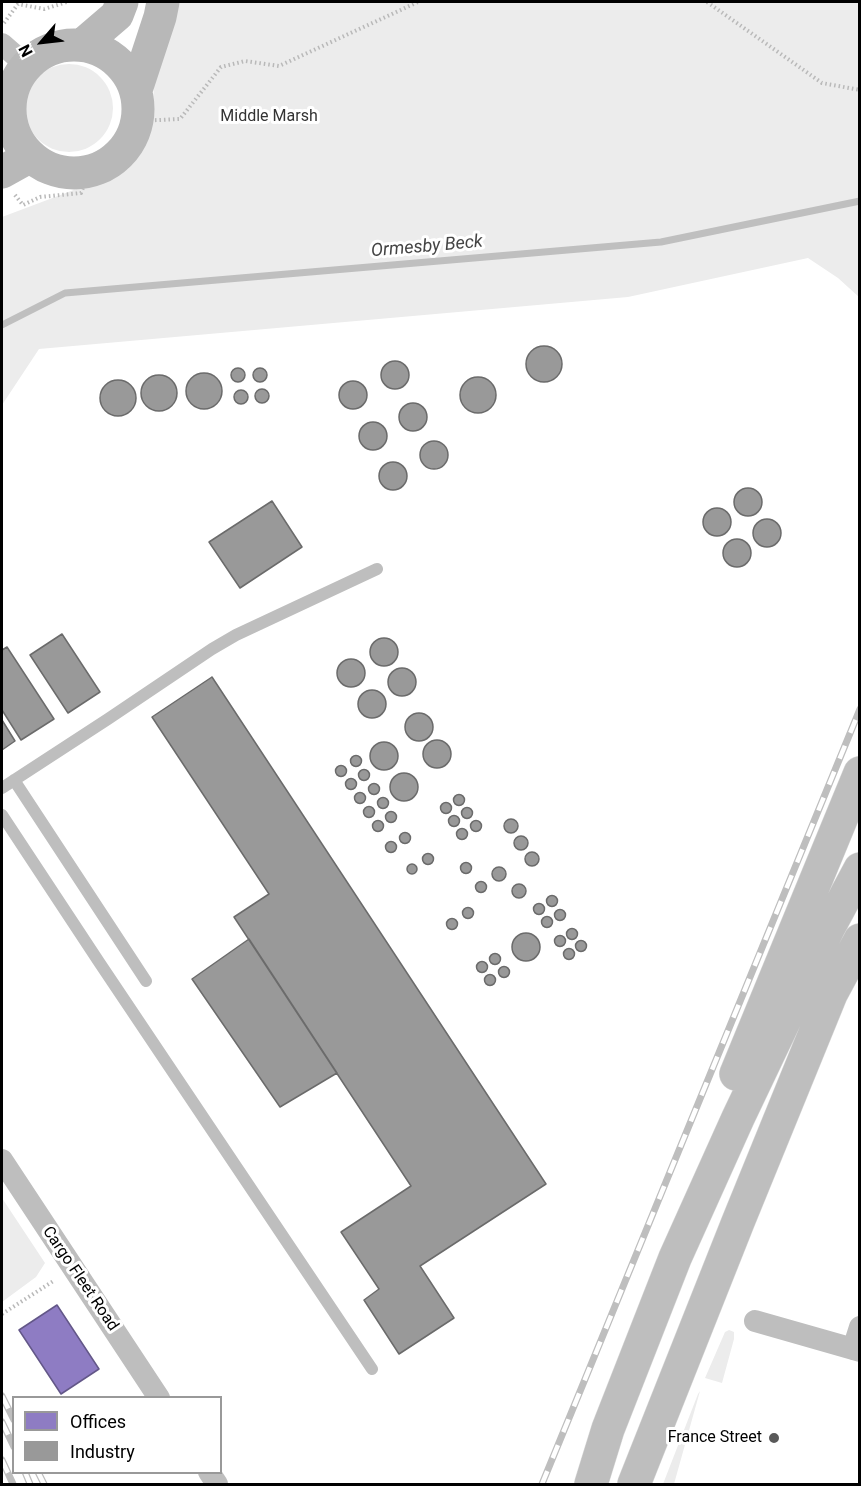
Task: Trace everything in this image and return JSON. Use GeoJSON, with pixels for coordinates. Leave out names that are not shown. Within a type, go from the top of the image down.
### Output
{"type":"FeatureCollection","features":[{"type":"Feature","properties":{"kind":"highway"},"geometry":{"type":"LineString","coordinates":[[675,1258],[720,1111],[859,774]]}},
{"type":"Feature","properties":{"kind":"highway"},"geometry":{"type":"LineString","coordinates":[[591,1485],[608,1429],[675,1258],[829,927],[860,869]]}},
{"type":"Feature","properties":{"kind":"highway"},"geometry":{"type":"LineString","coordinates":[[634,1485],[831,994],[860,940]]}},
{"type":"Feature","properties":{"kind":"highway"},"geometry":{"type":"LineString","coordinates":[[765,1156],[860,985]]}},
{"type":"Feature","properties":{"kind":"street"},"geometry":{"type":"LineString","coordinates":[[82,45],[117,15],[122,2]]}},
{"type":"Feature","properties":{"kind":"street"},"geometry":{"type":"LineString","coordinates":[[137,106],[127,72],[104,51],[82,45],[63,45],[43,52],[26,65],[16,78],[10,105],[12,125],[20,145],[15,164],[64,172],[89,172],[109,163],[129,144],[163,2]]}},
{"type":"Feature","properties":{"kind":"street"},"geometry":{"type":"LineString","coordinates":[[2,44],[26,65]]}},
{"type":"Feature","properties":{"kind":"street","name":"Cargo Fleet Road"},"geometry":{"type":"LineString","coordinates":[[2,1160],[158,1396]]}},
{"type":"Feature","properties":{"kind":"street"},"geometry":{"type":"LineString","coordinates":[[755,1321],[857,1342]]}},
{"type":"Feature","properties":{"kind":"lane"},"geometry":{"type":"LineString","coordinates":[[2,788],[212,649],[236,635],[377,569]]}},
{"type":"Feature","properties":{"kind":"lane"},"geometry":{"type":"LineString","coordinates":[[14,780],[146,981]]}},
{"type":"Feature","properties":{"kind":"lane"},"geometry":{"type":"LineString","coordinates":[[2,814],[372,1369]]}},
{"type":"Feature","properties":{"kind":"path"},"geometry":{"type":"LineString","coordinates":[[2,26],[18,4],[44,9],[67,2]]}},
{"type":"Feature","properties":{"kind":"path"},"geometry":{"type":"LineString","coordinates":[[137,106],[180,118],[220,68],[245,61],[279,66],[418,2]]}},
{"type":"Feature","properties":{"kind":"path"},"geometry":{"type":"LineString","coordinates":[[707,2],[822,83],[860,90]]}},
{"type":"Feature","properties":{"kind":"path"},"geometry":{"type":"LineString","coordinates":[[23,205],[40,197],[81,193],[89,172]]}},
{"type":"Feature","properties":{"kind":"path"},"geometry":{"type":"LineString","coordinates":[[2,1314],[74,1269]]}},
{"type":"Feature","properties":{"kind":"green space","name":"Middle Marsh"},"geometry":{"type":"Polygon","coordinates":[[[177,2],[859,2],[859,297],[838,278],[808,258],[628,297],[39,349],[2,405],[2,217],[79,188],[100,183],[120,172],[138,155],[149,135],[153,111],[154,74],[177,2]]]}},
{"type":"Feature","properties":{"kind":"green space"},"geometry":{"type":"Polygon","coordinates":[[[69,64],[86,67],[100,77],[110,91],[113,108],[110,125],[100,139],[86,149],[69,152],[52,149],[38,139],[28,125],[25,108],[28,91],[38,77],[52,67],[69,64]]]}},
{"type":"Feature","properties":{"kind":"green space"},"geometry":{"type":"Polygon","coordinates":[[[2,1198],[45,1263],[36,1277],[2,1302],[2,1198]]]}},
{"type":"Feature","properties":{"kind":"green space"},"geometry":{"type":"Polygon","coordinates":[[[729,1330],[734,1332],[734,1339],[722,1383],[705,1378],[725,1332],[729,1330]]]}},
{"type":"Feature","properties":{"kind":"green space"},"geometry":{"type":"Polygon","coordinates":[[[700,1391],[674,1484],[663,1484],[698,1394],[700,1391]]]}},
{"type":"Feature","properties":{"kind":"building: Offices"},"geometry":{"type":"Polygon","coordinates":[[[57,1305],[99,1369],[61,1394],[19,1330],[57,1305]]]}},
{"type":"Feature","properties":{"kind":"building: Industry"},"geometry":{"type":"Polygon","coordinates":[[[544,346],[557,351],[562,364],[557,377],[544,382],[531,377],[526,364],[531,351],[544,346]]]}},
{"type":"Feature","properties":{"kind":"building: Industry"},"geometry":{"type":"Polygon","coordinates":[[[395,361],[405,365],[409,375],[405,385],[395,389],[385,385],[381,375],[385,365],[395,361]]]}},
{"type":"Feature","properties":{"kind":"building: Industry"},"geometry":{"type":"Polygon","coordinates":[[[235,368],[241,368],[245,375],[241,382],[235,382],[231,378],[231,372],[235,368]]]}},
{"type":"Feature","properties":{"kind":"building: Industry"},"geometry":{"type":"Polygon","coordinates":[[[257,368],[263,368],[267,375],[263,382],[257,382],[253,378],[253,372],[257,368]]]}},
{"type":"Feature","properties":{"kind":"building: Industry"},"geometry":{"type":"Polygon","coordinates":[[[204,373],[217,378],[222,391],[217,404],[204,409],[191,404],[186,391],[191,378],[204,373]]]}},
{"type":"Feature","properties":{"kind":"building: Industry"},"geometry":{"type":"Polygon","coordinates":[[[159,375],[172,380],[177,393],[172,406],[159,411],[146,406],[141,393],[146,380],[159,375]]]}},
{"type":"Feature","properties":{"kind":"building: Industry"},"geometry":{"type":"Polygon","coordinates":[[[478,377],[491,382],[496,395],[491,408],[478,413],[465,408],[460,395],[465,382],[478,377]]]}},
{"type":"Feature","properties":{"kind":"building: Industry"},"geometry":{"type":"Polygon","coordinates":[[[118,380],[131,385],[136,398],[131,411],[118,416],[105,411],[100,398],[105,385],[118,380]]]}},
{"type":"Feature","properties":{"kind":"building: Industry"},"geometry":{"type":"Polygon","coordinates":[[[353,381],[363,385],[367,395],[363,405],[353,409],[343,405],[339,395],[343,385],[353,381]]]}},
{"type":"Feature","properties":{"kind":"building: Industry"},"geometry":{"type":"Polygon","coordinates":[[[259,389],[265,389],[269,396],[265,403],[259,403],[255,399],[255,393],[259,389]]]}},
{"type":"Feature","properties":{"kind":"building: Industry"},"geometry":{"type":"Polygon","coordinates":[[[238,390],[244,390],[248,397],[244,404],[238,404],[234,400],[234,394],[238,390]]]}},
{"type":"Feature","properties":{"kind":"building: Industry"},"geometry":{"type":"Polygon","coordinates":[[[413,403],[423,407],[427,417],[423,427],[413,431],[403,427],[399,417],[403,407],[413,403]]]}},
{"type":"Feature","properties":{"kind":"building: Industry"},"geometry":{"type":"Polygon","coordinates":[[[373,422],[383,426],[387,436],[383,446],[373,450],[363,446],[359,436],[363,426],[373,422]]]}},
{"type":"Feature","properties":{"kind":"building: Industry"},"geometry":{"type":"Polygon","coordinates":[[[434,441],[444,445],[448,455],[444,465],[434,469],[424,465],[420,455],[424,445],[434,441]]]}},
{"type":"Feature","properties":{"kind":"building: Industry"},"geometry":{"type":"Polygon","coordinates":[[[393,462],[403,466],[407,476],[403,486],[393,490],[383,486],[379,476],[383,466],[393,462]]]}},
{"type":"Feature","properties":{"kind":"building: Industry"},"geometry":{"type":"Polygon","coordinates":[[[748,488],[758,492],[762,502],[758,512],[748,516],[738,512],[734,502],[738,492],[748,488]]]}},
{"type":"Feature","properties":{"kind":"building: Industry"},"geometry":{"type":"Polygon","coordinates":[[[272,501],[302,547],[240,588],[209,542],[272,501]]]}},
{"type":"Feature","properties":{"kind":"building: Industry"},"geometry":{"type":"Polygon","coordinates":[[[717,508],[727,512],[731,522],[727,532],[717,536],[707,532],[703,522],[707,512],[717,508]]]}},
{"type":"Feature","properties":{"kind":"building: Industry"},"geometry":{"type":"Polygon","coordinates":[[[767,519],[777,523],[781,533],[777,543],[767,547],[757,543],[753,533],[757,523],[767,519]]]}},
{"type":"Feature","properties":{"kind":"building: Industry"},"geometry":{"type":"Polygon","coordinates":[[[737,539],[747,543],[751,553],[747,563],[737,567],[727,563],[723,553],[727,543],[737,539]]]}},
{"type":"Feature","properties":{"kind":"building: Industry"},"geometry":{"type":"Polygon","coordinates":[[[62,634],[100,692],[68,713],[30,655],[62,634]]]}},
{"type":"Feature","properties":{"kind":"building: Industry"},"geometry":{"type":"Polygon","coordinates":[[[384,638],[394,642],[398,652],[394,662],[384,666],[374,662],[370,652],[374,642],[384,638]]]}},
{"type":"Feature","properties":{"kind":"building: Industry"},"geometry":{"type":"Polygon","coordinates":[[[7,647],[54,719],[21,740],[2,710],[2,650],[7,647]]]}},
{"type":"Feature","properties":{"kind":"building: Industry"},"geometry":{"type":"Polygon","coordinates":[[[351,659],[361,663],[365,673],[361,683],[351,687],[341,683],[337,673],[341,663],[351,659]]]}},
{"type":"Feature","properties":{"kind":"building: Industry"},"geometry":{"type":"Polygon","coordinates":[[[402,668],[412,672],[416,682],[412,692],[402,696],[392,692],[388,682],[392,672],[402,668]]]}},
{"type":"Feature","properties":{"kind":"building: Industry"},"geometry":{"type":"Polygon","coordinates":[[[212,677],[546,1184],[420,1266],[454,1318],[399,1354],[364,1300],[379,1289],[341,1232],[411,1186],[234,917],[269,894],[152,717],[212,677]]]}},
{"type":"Feature","properties":{"kind":"building: Industry"},"geometry":{"type":"Polygon","coordinates":[[[372,690],[382,694],[386,704],[382,714],[372,718],[362,714],[358,704],[362,694],[372,690]]]}},
{"type":"Feature","properties":{"kind":"building: Industry"},"geometry":{"type":"Polygon","coordinates":[[[419,713],[429,717],[433,727],[429,737],[419,741],[409,737],[405,727],[409,717],[419,713]]]}},
{"type":"Feature","properties":{"kind":"building: Industry"},"geometry":{"type":"Polygon","coordinates":[[[2,720],[15,741],[2,750],[2,720]]]}},
{"type":"Feature","properties":{"kind":"building: Industry"},"geometry":{"type":"Polygon","coordinates":[[[437,740],[447,744],[451,754],[447,764],[437,768],[427,764],[423,754],[427,744],[437,740]]]}},
{"type":"Feature","properties":{"kind":"building: Industry"},"geometry":{"type":"Polygon","coordinates":[[[384,742],[394,746],[398,756],[394,766],[384,770],[374,766],[370,756],[374,746],[384,742]]]}},
{"type":"Feature","properties":{"kind":"building: Industry"},"geometry":{"type":"Polygon","coordinates":[[[356,756],[360,757],[360,765],[356,766],[352,765],[351,761],[352,757],[356,756]]]}},
{"type":"Feature","properties":{"kind":"building: Industry"},"geometry":{"type":"Polygon","coordinates":[[[341,766],[345,767],[345,775],[341,776],[337,775],[336,771],[337,767],[341,766]]]}},
{"type":"Feature","properties":{"kind":"building: Industry"},"geometry":{"type":"Polygon","coordinates":[[[364,770],[368,771],[368,779],[364,780],[360,779],[359,775],[360,771],[364,770]]]}},
{"type":"Feature","properties":{"kind":"building: Industry"},"geometry":{"type":"Polygon","coordinates":[[[404,773],[414,777],[418,787],[414,797],[404,801],[394,797],[390,787],[394,777],[404,773]]]}},
{"type":"Feature","properties":{"kind":"building: Industry"},"geometry":{"type":"Polygon","coordinates":[[[351,779],[355,780],[355,788],[351,789],[347,788],[346,784],[347,780],[351,779]]]}},
{"type":"Feature","properties":{"kind":"building: Industry"},"geometry":{"type":"Polygon","coordinates":[[[374,784],[378,785],[378,793],[374,794],[370,793],[369,789],[370,785],[374,784]]]}},
{"type":"Feature","properties":{"kind":"building: Industry"},"geometry":{"type":"Polygon","coordinates":[[[360,793],[364,794],[364,802],[360,803],[356,802],[355,798],[356,794],[360,793]]]}},
{"type":"Feature","properties":{"kind":"building: Industry"},"geometry":{"type":"Polygon","coordinates":[[[459,795],[463,796],[463,804],[459,805],[455,804],[454,800],[455,796],[459,795]]]}},
{"type":"Feature","properties":{"kind":"building: Industry"},"geometry":{"type":"Polygon","coordinates":[[[383,798],[387,799],[387,807],[383,808],[379,807],[378,803],[379,799],[383,798]]]}},
{"type":"Feature","properties":{"kind":"building: Industry"},"geometry":{"type":"Polygon","coordinates":[[[446,803],[450,804],[450,812],[446,813],[442,812],[441,808],[442,804],[446,803]]]}},
{"type":"Feature","properties":{"kind":"building: Industry"},"geometry":{"type":"Polygon","coordinates":[[[369,807],[373,808],[373,816],[369,817],[365,816],[364,812],[365,808],[369,807]]]}},
{"type":"Feature","properties":{"kind":"building: Industry"},"geometry":{"type":"Polygon","coordinates":[[[467,808],[471,809],[471,817],[467,818],[463,817],[462,813],[463,809],[467,808]]]}},
{"type":"Feature","properties":{"kind":"building: Industry"},"geometry":{"type":"Polygon","coordinates":[[[391,812],[395,813],[395,821],[391,822],[387,821],[386,817],[387,813],[391,812]]]}},
{"type":"Feature","properties":{"kind":"building: Industry"},"geometry":{"type":"Polygon","coordinates":[[[454,816],[458,817],[458,825],[454,826],[450,825],[449,821],[450,817],[454,816]]]}},
{"type":"Feature","properties":{"kind":"building: Industry"},"geometry":{"type":"Polygon","coordinates":[[[508,819],[514,819],[518,826],[514,833],[508,833],[504,829],[504,823],[508,819]]]}},
{"type":"Feature","properties":{"kind":"building: Industry"},"geometry":{"type":"Polygon","coordinates":[[[378,821],[382,822],[382,830],[378,831],[374,830],[373,826],[374,822],[378,821]]]}},
{"type":"Feature","properties":{"kind":"building: Industry"},"geometry":{"type":"Polygon","coordinates":[[[476,821],[480,822],[480,830],[476,831],[472,830],[471,826],[472,822],[476,821]]]}},
{"type":"Feature","properties":{"kind":"building: Industry"},"geometry":{"type":"Polygon","coordinates":[[[462,829],[466,830],[466,838],[462,839],[458,838],[457,834],[458,830],[462,829]]]}},
{"type":"Feature","properties":{"kind":"building: Industry"},"geometry":{"type":"Polygon","coordinates":[[[405,833],[409,834],[409,842],[405,843],[401,842],[400,838],[401,834],[405,833]]]}},
{"type":"Feature","properties":{"kind":"building: Industry"},"geometry":{"type":"Polygon","coordinates":[[[518,836],[524,836],[528,843],[524,850],[518,850],[514,846],[514,840],[518,836]]]}},
{"type":"Feature","properties":{"kind":"building: Industry"},"geometry":{"type":"Polygon","coordinates":[[[391,842],[395,843],[395,851],[391,852],[387,851],[386,847],[387,843],[391,842]]]}},
{"type":"Feature","properties":{"kind":"building: Industry"},"geometry":{"type":"Polygon","coordinates":[[[529,852],[535,852],[539,859],[535,866],[529,866],[525,862],[525,856],[529,852]]]}},
{"type":"Feature","properties":{"kind":"building: Industry"},"geometry":{"type":"Polygon","coordinates":[[[428,854],[432,855],[432,863],[428,864],[424,863],[423,859],[424,855],[428,854]]]}},
{"type":"Feature","properties":{"kind":"building: Industry"},"geometry":{"type":"Polygon","coordinates":[[[466,863],[470,864],[470,872],[466,873],[462,872],[461,868],[462,864],[466,863]]]}},
{"type":"Feature","properties":{"kind":"building: Industry"},"geometry":{"type":"Polygon","coordinates":[[[412,864],[416,865],[416,873],[412,874],[408,873],[407,869],[408,865],[412,864]]]}},
{"type":"Feature","properties":{"kind":"building: Industry"},"geometry":{"type":"Polygon","coordinates":[[[496,867],[502,867],[506,874],[502,881],[496,881],[492,877],[492,871],[496,867]]]}},
{"type":"Feature","properties":{"kind":"building: Industry"},"geometry":{"type":"Polygon","coordinates":[[[481,882],[485,883],[485,891],[481,892],[477,891],[476,887],[477,883],[481,882]]]}},
{"type":"Feature","properties":{"kind":"building: Industry"},"geometry":{"type":"Polygon","coordinates":[[[516,884],[522,884],[526,891],[522,898],[516,898],[512,894],[512,888],[516,884]]]}},
{"type":"Feature","properties":{"kind":"building: Industry"},"geometry":{"type":"Polygon","coordinates":[[[552,896],[556,897],[556,905],[552,906],[548,905],[547,901],[548,897],[552,896]]]}},
{"type":"Feature","properties":{"kind":"building: Industry"},"geometry":{"type":"Polygon","coordinates":[[[539,904],[543,905],[543,913],[539,914],[535,913],[534,909],[535,905],[539,904]]]}},
{"type":"Feature","properties":{"kind":"building: Industry"},"geometry":{"type":"Polygon","coordinates":[[[468,908],[472,909],[472,917],[468,918],[464,917],[463,913],[464,909],[468,908]]]}},
{"type":"Feature","properties":{"kind":"building: Industry"},"geometry":{"type":"Polygon","coordinates":[[[560,910],[564,911],[564,919],[560,920],[556,919],[555,915],[556,911],[560,910]]]}},
{"type":"Feature","properties":{"kind":"building: Industry"},"geometry":{"type":"Polygon","coordinates":[[[547,917],[551,918],[551,926],[547,927],[543,926],[542,922],[543,918],[547,917]]]}},
{"type":"Feature","properties":{"kind":"building: Industry"},"geometry":{"type":"Polygon","coordinates":[[[452,919],[456,920],[456,928],[452,929],[448,928],[447,924],[448,920],[452,919]]]}},
{"type":"Feature","properties":{"kind":"building: Industry"},"geometry":{"type":"Polygon","coordinates":[[[572,929],[576,930],[576,938],[572,939],[568,938],[567,934],[568,930],[572,929]]]}},
{"type":"Feature","properties":{"kind":"building: Industry"},"geometry":{"type":"Polygon","coordinates":[[[526,933],[536,937],[540,947],[536,957],[526,961],[516,957],[512,947],[516,937],[526,933]]]}},
{"type":"Feature","properties":{"kind":"building: Industry"},"geometry":{"type":"Polygon","coordinates":[[[560,936],[564,937],[564,945],[560,946],[556,945],[555,941],[556,937],[560,936]]]}},
{"type":"Feature","properties":{"kind":"building: Industry"},"geometry":{"type":"Polygon","coordinates":[[[249,939],[337,1073],[280,1107],[192,979],[249,939]]]}},
{"type":"Feature","properties":{"kind":"building: Industry"},"geometry":{"type":"Polygon","coordinates":[[[581,941],[585,942],[585,950],[581,951],[577,950],[576,946],[577,942],[581,941]]]}},
{"type":"Feature","properties":{"kind":"building: Industry"},"geometry":{"type":"Polygon","coordinates":[[[569,949],[573,950],[573,958],[569,959],[565,958],[564,954],[565,950],[569,949]]]}},
{"type":"Feature","properties":{"kind":"building: Industry"},"geometry":{"type":"Polygon","coordinates":[[[495,954],[499,955],[499,963],[495,964],[491,963],[490,959],[491,955],[495,954]]]}},
{"type":"Feature","properties":{"kind":"building: Industry"},"geometry":{"type":"Polygon","coordinates":[[[482,962],[486,963],[486,971],[482,972],[478,971],[477,967],[478,963],[482,962]]]}},
{"type":"Feature","properties":{"kind":"building: Industry"},"geometry":{"type":"Polygon","coordinates":[[[504,967],[508,968],[508,976],[504,977],[500,976],[499,972],[500,968],[504,967]]]}},
{"type":"Feature","properties":{"kind":"building: Industry"},"geometry":{"type":"Polygon","coordinates":[[[490,975],[494,976],[494,984],[490,985],[486,984],[485,980],[486,976],[490,975]]]}},
{"type":"Feature","properties":{"kind":"waterway","name":"Ormesby Beck"},"geometry":{"type":"LineString","coordinates":[[2,325],[65,293],[661,242],[860,201]]}},
{"type":"Feature","properties":{"kind":"railway"},"geometry":{"type":"LineString","coordinates":[[542,1484],[860,709]]}},
{"type":"Feature","properties":{"kind":"railway"},"geometry":{"type":"LineString","coordinates":[[2,1396],[12,1416]]}},
{"type":"Feature","properties":{"kind":"railway"},"geometry":{"type":"LineString","coordinates":[[2,1422],[12,1443]]}},
{"type":"Feature","properties":{"kind":"railway"},"geometry":{"type":"LineString","coordinates":[[2,1460],[13,1484]]}},
{"type":"Feature","properties":{"kind":"railway"},"geometry":{"type":"LineString","coordinates":[[26,1474],[30,1484]]}},
{"type":"Feature","properties":{"kind":"railway"},"geometry":{"type":"LineString","coordinates":[[39,1474],[44,1484]]}},
{"type":"Feature","properties":{"kind":"place","name":"France Street"},"geometry":{"type":"Point","coordinates":[774,1438]}}]}
